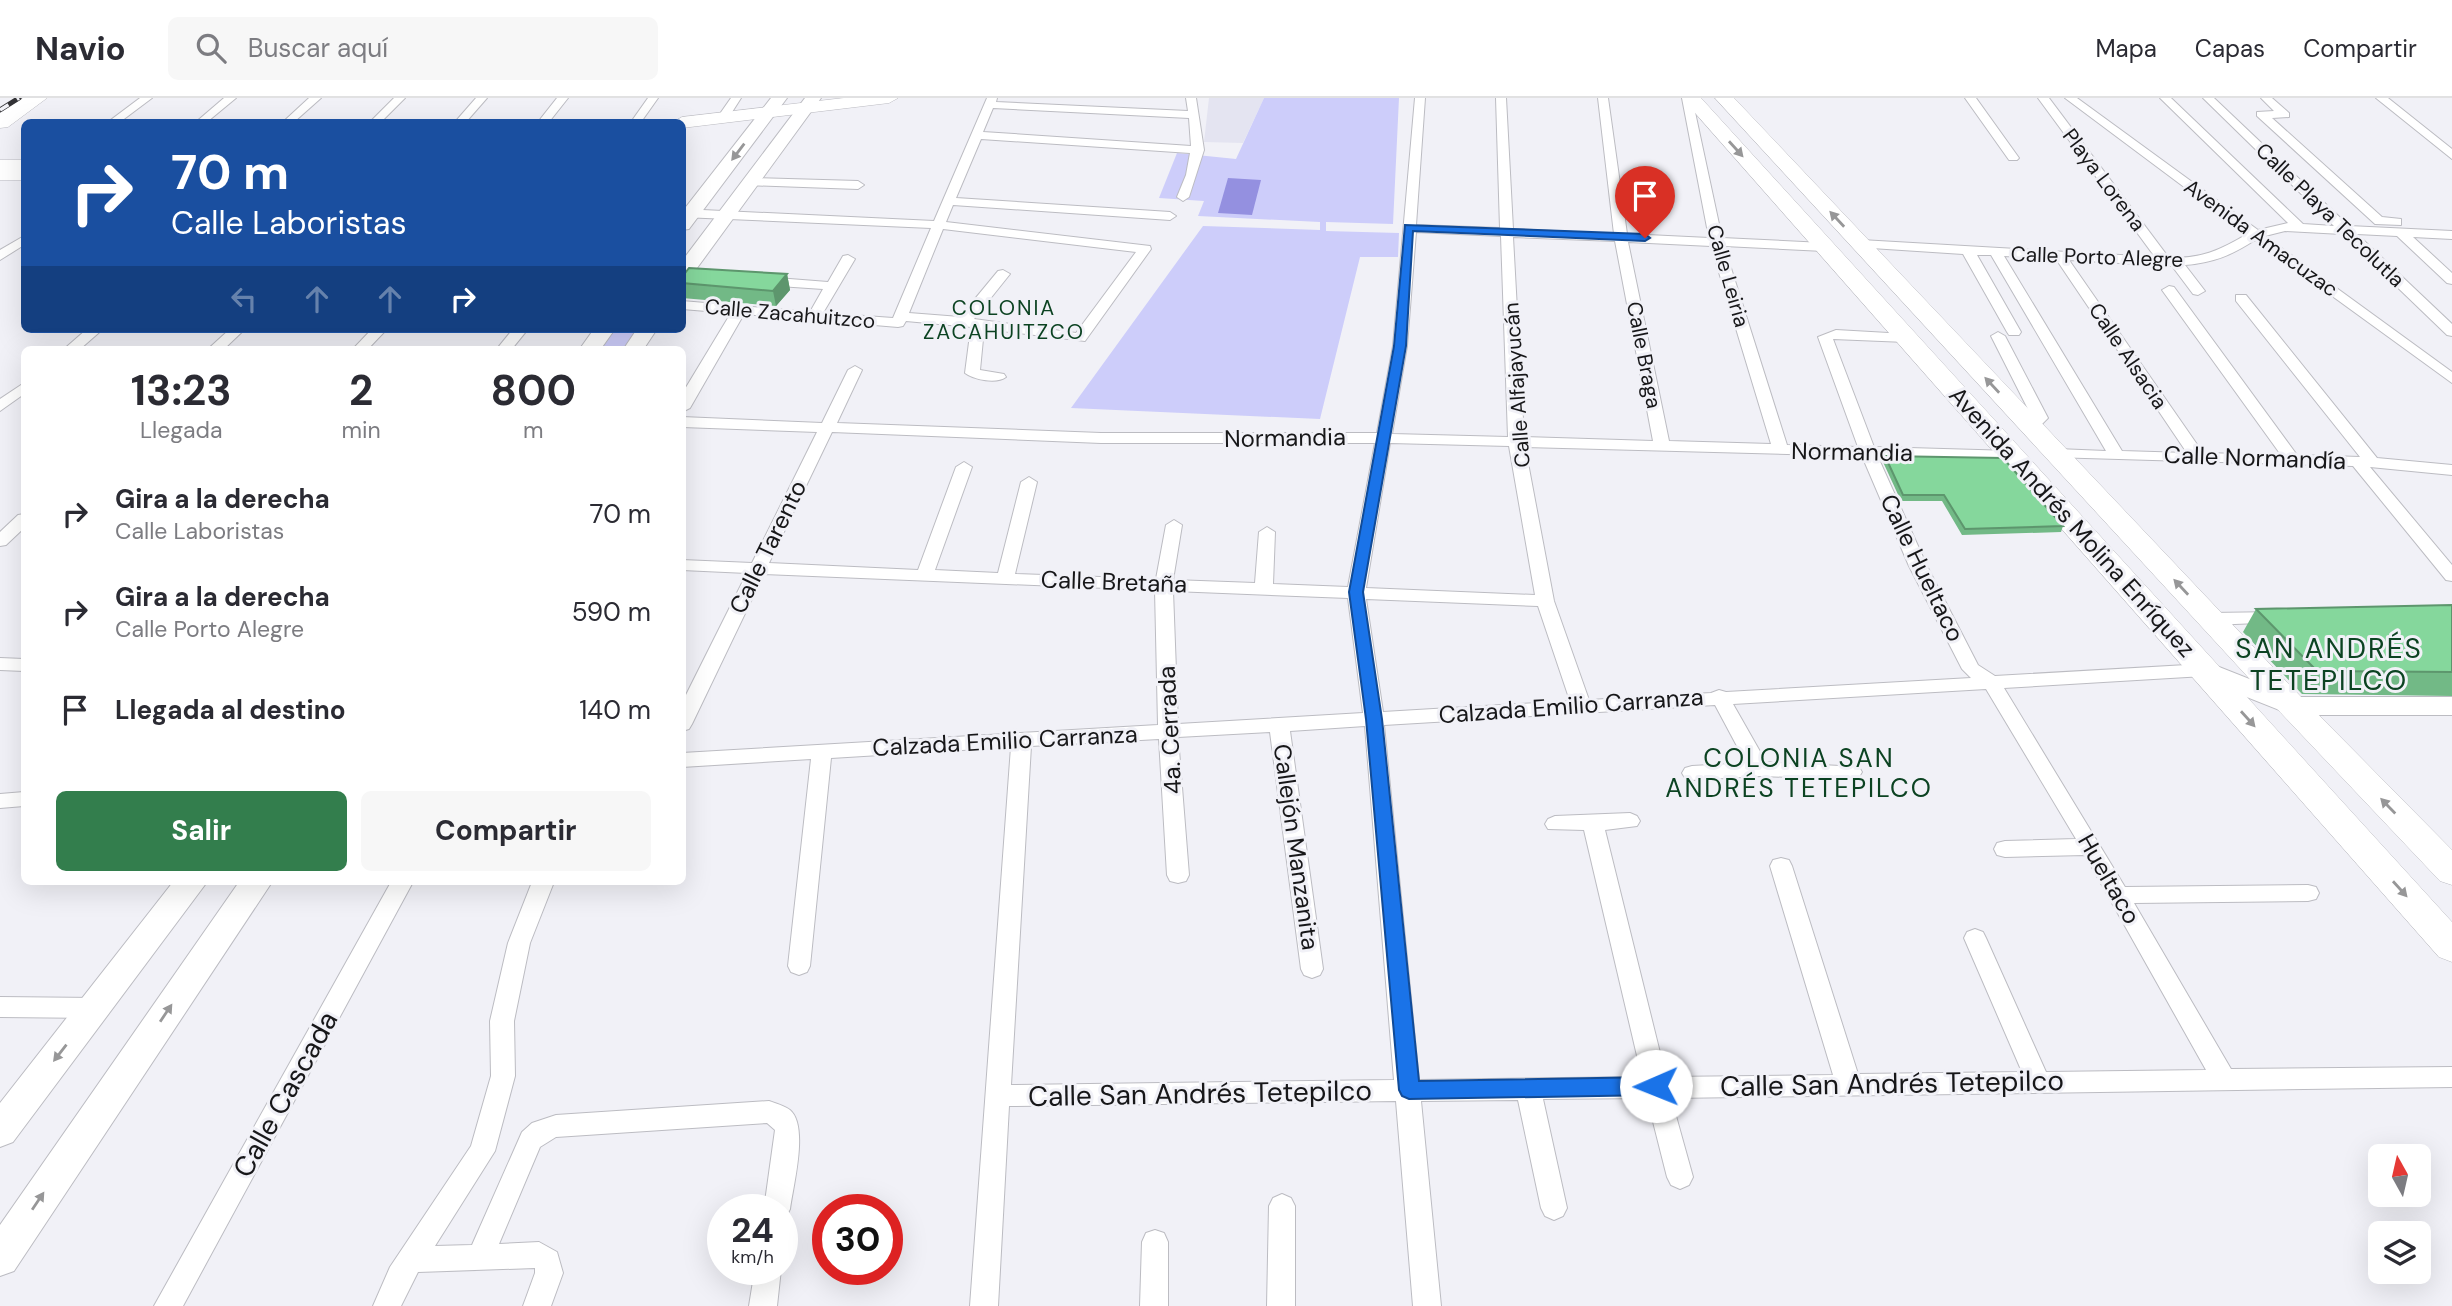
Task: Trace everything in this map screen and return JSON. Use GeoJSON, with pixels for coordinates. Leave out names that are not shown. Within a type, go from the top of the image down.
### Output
{"type":"FeatureCollection","features":[{"type":"Feature","properties":{"kind":"highway"},"geometry":{"type":"LineString","coordinates":[[0,122],[37,98]]}},
{"type":"Feature","properties":{"kind":"main road"},"geometry":{"type":"LineString","coordinates":[[686,123],[723,118],[773,106],[889,98]]}},
{"type":"Feature","properties":{"kind":"main road","name":"Avenida Andrés Molina Enríquez"},"geometry":{"type":"LineString","coordinates":[[1689,98],[2452,947]]}},
{"type":"Feature","properties":{"kind":"main road","name":"Avenida Andrés Molina Enríquez"},"geometry":{"type":"LineString","coordinates":[[1724,98],[2292,706],[2452,872]]}},
{"type":"Feature","properties":{"kind":"main road"},"geometry":{"type":"LineString","coordinates":[[687,276],[728,214],[809,103]]}},
{"type":"Feature","properties":{"kind":"main road"},"geometry":{"type":"LineString","coordinates":[[686,216],[773,106]]}},
{"type":"Feature","properties":{"kind":"main road","name":"Calzada Emilio Carranza"},"geometry":{"type":"LineString","coordinates":[[2204,670],[2292,706],[2452,706]]}},
{"type":"Feature","properties":{"kind":"main road"},"geometry":{"type":"LineString","coordinates":[[0,1131],[189,885]]}},
{"type":"Feature","properties":{"kind":"main road"},"geometry":{"type":"LineString","coordinates":[[0,1258],[254,885]]}},
{"type":"Feature","properties":{"kind":"street"},"geometry":{"type":"LineString","coordinates":[[118,119],[147,98]]}},
{"type":"Feature","properties":{"kind":"street"},"geometry":{"type":"LineString","coordinates":[[205,119],[231,98]]}},
{"type":"Feature","properties":{"kind":"street"},"geometry":{"type":"LineString","coordinates":[[292,119],[316,98]]}},
{"type":"Feature","properties":{"kind":"street"},"geometry":{"type":"LineString","coordinates":[[378,119],[400,98]]}},
{"type":"Feature","properties":{"kind":"street"},"geometry":{"type":"LineString","coordinates":[[463,119],[482,98]]}},
{"type":"Feature","properties":{"kind":"street"},"geometry":{"type":"LineString","coordinates":[[546,119],[563,98]]}},
{"type":"Feature","properties":{"kind":"street"},"geometry":{"type":"LineString","coordinates":[[638,119],[653,98]]}},
{"type":"Feature","properties":{"kind":"street"},"geometry":{"type":"LineString","coordinates":[[723,118],[736,98]]}},
{"type":"Feature","properties":{"kind":"street"},"geometry":{"type":"LineString","coordinates":[[1183,197],[1198,150],[1191,98]]}},
{"type":"Feature","properties":{"kind":"street"},"geometry":{"type":"LineString","coordinates":[[1420,98],[1400,346],[1356,592],[1374,719],[1427,1306]]}},
{"type":"Feature","properties":{"kind":"street","name":"Calle Alfajayucán"},"geometry":{"type":"LineString","coordinates":[[1501,98],[1516,442],[1545,601],[1581,706]]}},
{"type":"Feature","properties":{"kind":"street","name":"Calle Braga"},"geometry":{"type":"LineString","coordinates":[[1603,98],[1621,237],[1662,446]]}},
{"type":"Feature","properties":{"kind":"street","name":"Calle Leiria"},"geometry":{"type":"LineString","coordinates":[[1689,98],[1716,241],[1782,450]]}},
{"type":"Feature","properties":{"kind":"street"},"geometry":{"type":"LineString","coordinates":[[1970,98],[2013,158]]}},
{"type":"Feature","properties":{"kind":"street","name":"Playa Lorena"},"geometry":{"type":"LineString","coordinates":[[2043,98],[2170,262],[2199,291],[2169,290],[2292,459]]}},
{"type":"Feature","properties":{"kind":"street","name":"Avenida Amacuzac"},"geometry":{"type":"LineString","coordinates":[[2070,98],[2452,379]]}},
{"type":"Feature","properties":{"kind":"street"},"geometry":{"type":"LineString","coordinates":[[2160,98],[2254,198]]}},
{"type":"Feature","properties":{"kind":"street"},"geometry":{"type":"LineString","coordinates":[[2165,98],[2299,227]]}},
{"type":"Feature","properties":{"kind":"street","name":"Calle Playa Tecolutla"},"geometry":{"type":"LineString","coordinates":[[2208,98],[2452,332]]}},
{"type":"Feature","properties":{"kind":"street"},"geometry":{"type":"LineString","coordinates":[[2266,98],[2285,115],[2261,114],[2379,221],[2404,227],[2452,280]]}},
{"type":"Feature","properties":{"kind":"street"},"geometry":{"type":"LineString","coordinates":[[2381,98],[2452,155]]}},
{"type":"Feature","properties":{"kind":"street"},"geometry":{"type":"LineString","coordinates":[[899,320],[990,102],[1193,115]]}},
{"type":"Feature","properties":{"kind":"street"},"geometry":{"type":"LineString","coordinates":[[976,135],[1198,150]]}},
{"type":"Feature","properties":{"kind":"street"},"geometry":{"type":"LineString","coordinates":[[751,182],[858,185]]}},
{"type":"Feature","properties":{"kind":"street"},"geometry":{"type":"LineString","coordinates":[[949,201],[1170,216]]}},
{"type":"Feature","properties":{"kind":"street"},"geometry":{"type":"LineString","coordinates":[[686,217],[728,214],[939,225]]}},
{"type":"Feature","properties":{"kind":"street","name":"Calle Zacahuitzco"},"geometry":{"type":"LineString","coordinates":[[686,305],[814,317],[971,323],[1080,338],[1145,250],[939,225]]}},
{"type":"Feature","properties":{"kind":"street","name":"Calle Porto Alegre"},"geometry":{"type":"LineString","coordinates":[[1861,244],[2170,262],[2204,260],[2224,254],[2268,230],[2299,227],[2404,227],[2452,235]]}},
{"type":"Feature","properties":{"kind":"street"},"geometry":{"type":"LineString","coordinates":[[1408,228],[1824,247]]}},
{"type":"Feature","properties":{"kind":"street"},"geometry":{"type":"LineString","coordinates":[[1969,252],[2014,332]]}},
{"type":"Feature","properties":{"kind":"street"},"geometry":{"type":"LineString","coordinates":[[1996,253],[2117,455]]}},
{"type":"Feature","properties":{"kind":"street","name":"Calle Alsacia"},"geometry":{"type":"LineString","coordinates":[[2060,256],[2197,456]]}},
{"type":"Feature","properties":{"kind":"street"},"geometry":{"type":"LineString","coordinates":[[814,317],[848,259]]}},
{"type":"Feature","properties":{"kind":"street"},"geometry":{"type":"LineString","coordinates":[[999,377],[972,373],[971,323],[1003,274]]}},
{"type":"Feature","properties":{"kind":"street"},"geometry":{"type":"LineString","coordinates":[[751,281],[832,286]]}},
{"type":"Feature","properties":{"kind":"street"},"geometry":{"type":"LineString","coordinates":[[2241,298],[2452,576]]}},
{"type":"Feature","properties":{"kind":"street"},"geometry":{"type":"LineString","coordinates":[[686,401],[740,310]]}},
{"type":"Feature","properties":{"kind":"street"},"geometry":{"type":"LineString","coordinates":[[75,346],[91,333]]}},
{"type":"Feature","properties":{"kind":"street"},"geometry":{"type":"LineString","coordinates":[[219,346],[233,333]]}},
{"type":"Feature","properties":{"kind":"street"},"geometry":{"type":"LineString","coordinates":[[363,346],[376,333]]}},
{"type":"Feature","properties":{"kind":"street","name":"Calle Hueltaco"},"geometry":{"type":"LineString","coordinates":[[1906,338],[1836,334],[1825,338],[1868,452],[1918,565],[1972,669],[1991,682]]}},
{"type":"Feature","properties":{"kind":"street"},"geometry":{"type":"LineString","coordinates":[[1998,336],[2040,418],[2031,427]]}},
{"type":"Feature","properties":{"kind":"street","name":"Calle Tarento"},"geometry":{"type":"LineString","coordinates":[[686,716],[855,370]]}},
{"type":"Feature","properties":{"kind":"street","name":"Normandia"},"geometry":{"type":"LineString","coordinates":[[686,422],[1101,438],[1383,438],[2013,456]]}},
{"type":"Feature","properties":{"kind":"street","name":"Calle Normandía"},"geometry":{"type":"LineString","coordinates":[[2057,454],[2292,459],[2452,470]]}},
{"type":"Feature","properties":{"kind":"street"},"geometry":{"type":"LineString","coordinates":[[925,575],[964,467]]}},
{"type":"Feature","properties":{"kind":"street"},"geometry":{"type":"LineString","coordinates":[[1004,578],[1029,482]]}},
{"type":"Feature","properties":{"kind":"street"},"geometry":{"type":"LineString","coordinates":[[8,537],[21,522]]}},
{"type":"Feature","properties":{"kind":"street"},"geometry":{"type":"LineString","coordinates":[[1164,584],[1174,526]]}},
{"type":"Feature","properties":{"kind":"street"},"geometry":{"type":"LineString","coordinates":[[1264,589],[1267,533]]}},
{"type":"Feature","properties":{"kind":"street","name":"Calle Bretaña"},"geometry":{"type":"LineString","coordinates":[[686,565],[1545,601]]}},
{"type":"Feature","properties":{"kind":"street","name":"4a. Cerrada"},"geometry":{"type":"LineString","coordinates":[[1164,584],[1168,731],[1178,875]]}},
{"type":"Feature","properties":{"kind":"street"},"geometry":{"type":"LineString","coordinates":[[2211,619],[2298,618]]}},
{"type":"Feature","properties":{"kind":"street"},"geometry":{"type":"LineString","coordinates":[[0,664],[21,665]]}},
{"type":"Feature","properties":{"kind":"street","name":"Calzada Emilio Carranza"},"geometry":{"type":"LineString","coordinates":[[686,760],[1719,696],[2204,670]]}},
{"type":"Feature","properties":{"kind":"street","name":"Hueltaco"},"geometry":{"type":"LineString","coordinates":[[1991,682],[2091,847],[2223,1078]]}},
{"type":"Feature","properties":{"kind":"street"},"geometry":{"type":"LineString","coordinates":[[1719,696],[1760,769]]}},
{"type":"Feature","properties":{"kind":"street","name":"Callejón Manzanita"},"geometry":{"type":"LineString","coordinates":[[1279,725],[1312,969]]}},
{"type":"Feature","properties":{"kind":"street"},"geometry":{"type":"LineString","coordinates":[[984,1306],[1021,740]]}},
{"type":"Feature","properties":{"kind":"street"},"geometry":{"type":"LineString","coordinates":[[799,966],[822,752]]}},
{"type":"Feature","properties":{"kind":"street"},"geometry":{"type":"LineString","coordinates":[[1692,774],[1760,769],[1852,772]]}},
{"type":"Feature","properties":{"kind":"street"},"geometry":{"type":"LineString","coordinates":[[0,801],[21,799]]}},
{"type":"Feature","properties":{"kind":"street"},"geometry":{"type":"LineString","coordinates":[[1555,824],[1630,821]]}},
{"type":"Feature","properties":{"kind":"street"},"geometry":{"type":"LineString","coordinates":[[1593,822],[1680,1177]]}},
{"type":"Feature","properties":{"kind":"street"},"geometry":{"type":"LineString","coordinates":[[2005,849],[2091,847]]}},
{"type":"Feature","properties":{"kind":"street"},"geometry":{"type":"LineString","coordinates":[[1781,866],[1848,1083]]}},
{"type":"Feature","properties":{"kind":"street","name":"Calle Cascada"},"geometry":{"type":"LineString","coordinates":[[168,1306],[400,885]]}},
{"type":"Feature","properties":{"kind":"street"},"geometry":{"type":"LineString","coordinates":[[387,1306],[406,1268],[482,1151],[503,1076],[502,1021],[519,943],[541,885]]}},
{"type":"Feature","properties":{"kind":"street"},"geometry":{"type":"LineString","coordinates":[[2118,895],[2308,893]]}},
{"type":"Feature","properties":{"kind":"street"},"geometry":{"type":"LineString","coordinates":[[1975,938],[2039,1081]]}},
{"type":"Feature","properties":{"kind":"street"},"geometry":{"type":"LineString","coordinates":[[4,1013],[96,1008]]}},
{"type":"Feature","properties":{"kind":"street","name":"Calle San Andrés Tetepilco"},"geometry":{"type":"LineString","coordinates":[[997,1096],[2452,1077]]}},
{"type":"Feature","properties":{"kind":"street"},"geometry":{"type":"LineString","coordinates":[[1528,1088],[1554,1208]]}},
{"type":"Feature","properties":{"kind":"street"},"geometry":{"type":"LineString","coordinates":[[480,1257],[531,1140],[541,1130],[556,1126],[769,1112],[777,1114],[788,1129],[778,1194]]}},
{"type":"Feature","properties":{"kind":"street"},"geometry":{"type":"LineString","coordinates":[[1281,1306],[1282,1206]]}},
{"type":"Feature","properties":{"kind":"street"},"geometry":{"type":"LineString","coordinates":[[1154,1306],[1155,1242]]}},
{"type":"Feature","properties":{"kind":"street"},"geometry":{"type":"LineString","coordinates":[[406,1268],[480,1257],[539,1255],[547,1261],[549,1273],[537,1306]]}},
{"type":"Feature","properties":{"kind":"street"},"geometry":{"type":"LineString","coordinates":[[762,1306],[765,1285]]}},
{"type":"Feature","properties":{"kind":"shaded area"},"geometry":{"type":"Polygon","coordinates":[[[1209,98],[1264,98],[1243,143],[1204,142],[1209,98]]]}},
{"type":"Feature","properties":{"kind":"shaded area"},"geometry":{"type":"Polygon","coordinates":[[[1264,98],[1399,98],[1393,224],[1326,222],[1326,231],[1399,233],[1398,257],[1360,257],[1320,419],[1071,408],[1203,226],[1320,230],[1320,222],[1198,216],[1204,201],[1159,198],[1177,153],[1236,159],[1264,98]]]}},
{"type":"Feature","properties":{"kind":"shaded area"},"geometry":{"type":"Polygon","coordinates":[[[1228,178],[1261,180],[1252,215],[1218,213],[1228,178]]]}},
{"type":"Feature","properties":{"kind":"shaded area"},"geometry":{"type":"Polygon","coordinates":[[[613,333],[636,333],[627,346],[603,346],[613,333]]]}},
{"type":"Feature","properties":{"kind":"building"},"geometry":{"type":"Polygon","coordinates":[[[689,268],[787,274],[773,291],[686,283],[686,272],[689,268]]]}},
{"type":"Feature","properties":{"kind":"building"},"geometry":{"type":"Polygon","coordinates":[[[1885,456],[2003,458],[2063,526],[1965,529],[1944,495],[1903,495],[1885,456]]]}},
{"type":"Feature","properties":{"kind":"building"},"geometry":{"type":"Polygon","coordinates":[[[2452,605],[2452,672],[2317,671],[2256,609],[2452,605]]]}},
{"type":"Feature","properties":{"kind":"railway"},"geometry":{"type":"LineString","coordinates":[[0,110],[19,98]]}},
{"type":"Feature","properties":{"kind":"district","name":"COLONIA ZACAHUITZCO"},"geometry":{"type":"Point","coordinates":[1004,320]}},
{"type":"Feature","properties":{"kind":"district","name":"SAN ANDRÉS TETEPILCO"},"geometry":{"type":"Point","coordinates":[2329,664]}},
{"type":"Feature","properties":{"kind":"district","name":"COLONIA SAN ANDRÉS TETEPILCO"},"geometry":{"type":"Point","coordinates":[1799,773]}},
{"type":"Feature","properties":{"kind":"route"},"geometry":{"type":"LineString","coordinates":[[1645,238],[1408,228],[1400,346],[1356,592],[1374,719],[1409,1090],[1656,1086]]}}]}
